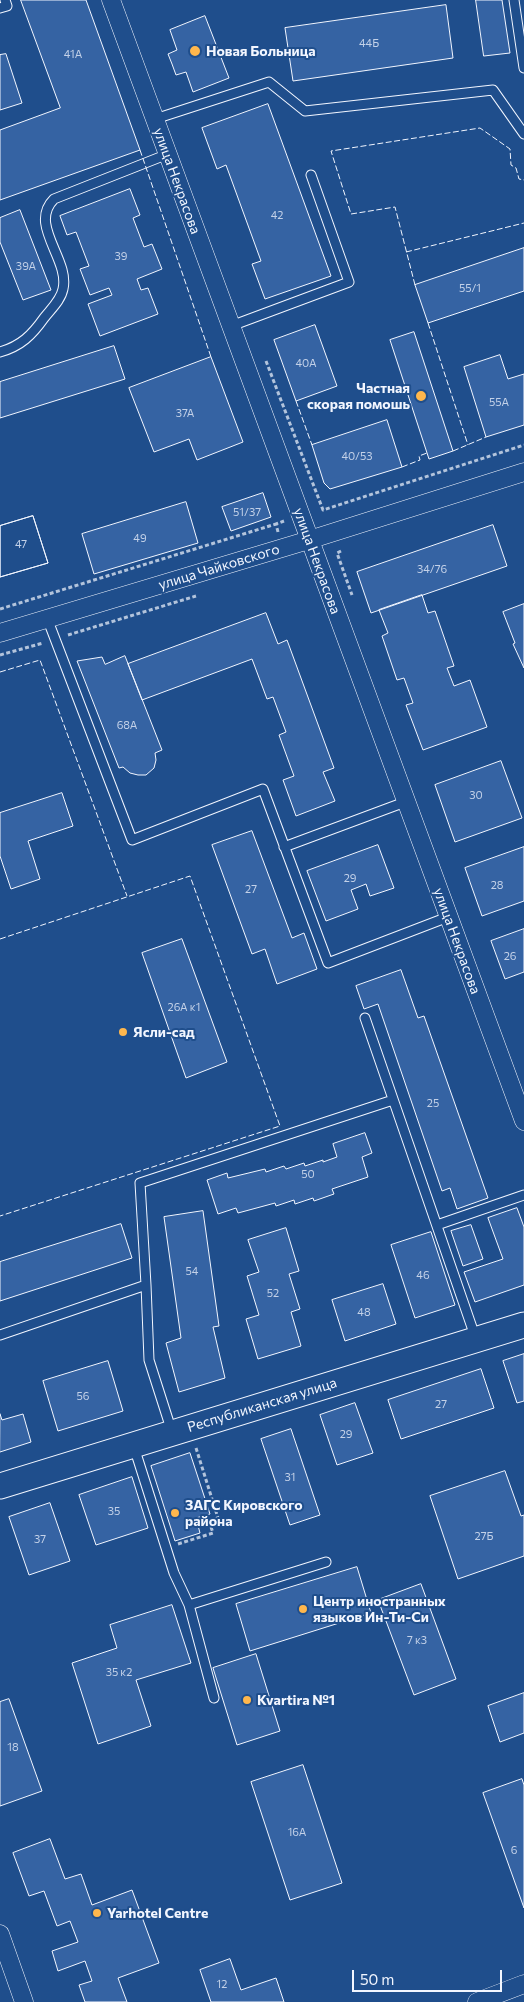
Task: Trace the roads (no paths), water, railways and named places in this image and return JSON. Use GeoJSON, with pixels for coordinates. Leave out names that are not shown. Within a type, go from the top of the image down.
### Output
{"type":"FeatureCollection","features":[{"type":"Feature","properties":{"kind":"main road","name":"Республиканская улица"},"geometry":{"type":"LineString","coordinates":[[0,1486],[524,1325]]}},
{"type":"Feature","properties":{"kind":"street","name":"улица Некрасова"},"geometry":{"type":"LineString","coordinates":[[111,0],[524,1121]]}},
{"type":"Feature","properties":{"kind":"street","name":"улица Чайковского"},"geometry":{"type":"LineString","coordinates":[[0,632],[309,540],[524,472]]}},
{"type":"Feature","properties":{"kind":"street"},"geometry":{"type":"LineString","coordinates":[[0,1934],[24,2002]]}},
{"type":"Feature","properties":{"kind":"street"},"geometry":{"type":"LineString","coordinates":[[477,2002],[524,1984]]}},
{"type":"Feature","properties":{"kind":"lane"},"geometry":{"type":"LineString","coordinates":[[0,8],[7,6],[5,0]]}},
{"type":"Feature","properties":{"kind":"lane"},"geometry":{"type":"LineString","coordinates":[[514,0],[524,68]]}},
{"type":"Feature","properties":{"kind":"lane"},"geometry":{"type":"LineString","coordinates":[[155,120],[268,82],[305,111],[493,90],[524,134]]}},
{"type":"Feature","properties":{"kind":"lane"},"geometry":{"type":"LineString","coordinates":[[0,352],[14,348],[32,334],[62,295],[64,277],[44,216],[47,206],[54,199],[168,154]]}},
{"type":"Feature","properties":{"kind":"lane"},"geometry":{"type":"LineString","coordinates":[[230,326],[349,282],[312,175]]}},
{"type":"Feature","properties":{"kind":"lane"},"geometry":{"type":"LineString","coordinates":[[47,618],[132,840],[263,789],[328,963],[448,917]]}},
{"type":"Feature","properties":{"kind":"lane"},"geometry":{"type":"LineString","coordinates":[[284,847],[405,802]]}},
{"type":"Feature","properties":{"kind":"lane"},"geometry":{"type":"LineString","coordinates":[[365,1018],[476,1339]]}},
{"type":"Feature","properties":{"kind":"lane"},"geometry":{"type":"LineString","coordinates":[[181,1430],[149,1360],[140,1183],[393,1100]]}},
{"type":"Feature","properties":{"kind":"lane"},"geometry":{"type":"LineString","coordinates":[[437,1225],[524,1195]]}},
{"type":"Feature","properties":{"kind":"lane"},"geometry":{"type":"LineString","coordinates":[[0,1335],[146,1285]]}},
{"type":"Feature","properties":{"kind":"lane"},"geometry":{"type":"LineString","coordinates":[[133,1445],[174,1573],[189,1605],[214,1698]]}},
{"type":"Feature","properties":{"kind":"lane"},"geometry":{"type":"LineString","coordinates":[[189,1605],[326,1562]]}},
{"type":"Feature","properties":{"kind":"place","name":"Новая Больница"},"geometry":{"type":"Point","coordinates":[195,51]}},
{"type":"Feature","properties":{"kind":"place","name":"Частная скорая помошь"},"geometry":{"type":"Point","coordinates":[421,396]}},
{"type":"Feature","properties":{"kind":"place","name":"Ясли-сад"},"geometry":{"type":"Point","coordinates":[123,1032]}},
{"type":"Feature","properties":{"kind":"place","name":"ЗАГС Кировского района"},"geometry":{"type":"Point","coordinates":[175,1513]}},
{"type":"Feature","properties":{"kind":"place","name":"Центр иностранных языков Ин-Ти-Си"},"geometry":{"type":"Point","coordinates":[303,1609]}},
{"type":"Feature","properties":{"kind":"place","name":"Kvartira №1"},"geometry":{"type":"Point","coordinates":[247,1700]}},
{"type":"Feature","properties":{"kind":"place","name":"Yarhotel Centre"},"geometry":{"type":"Point","coordinates":[97,1913]}}]}
